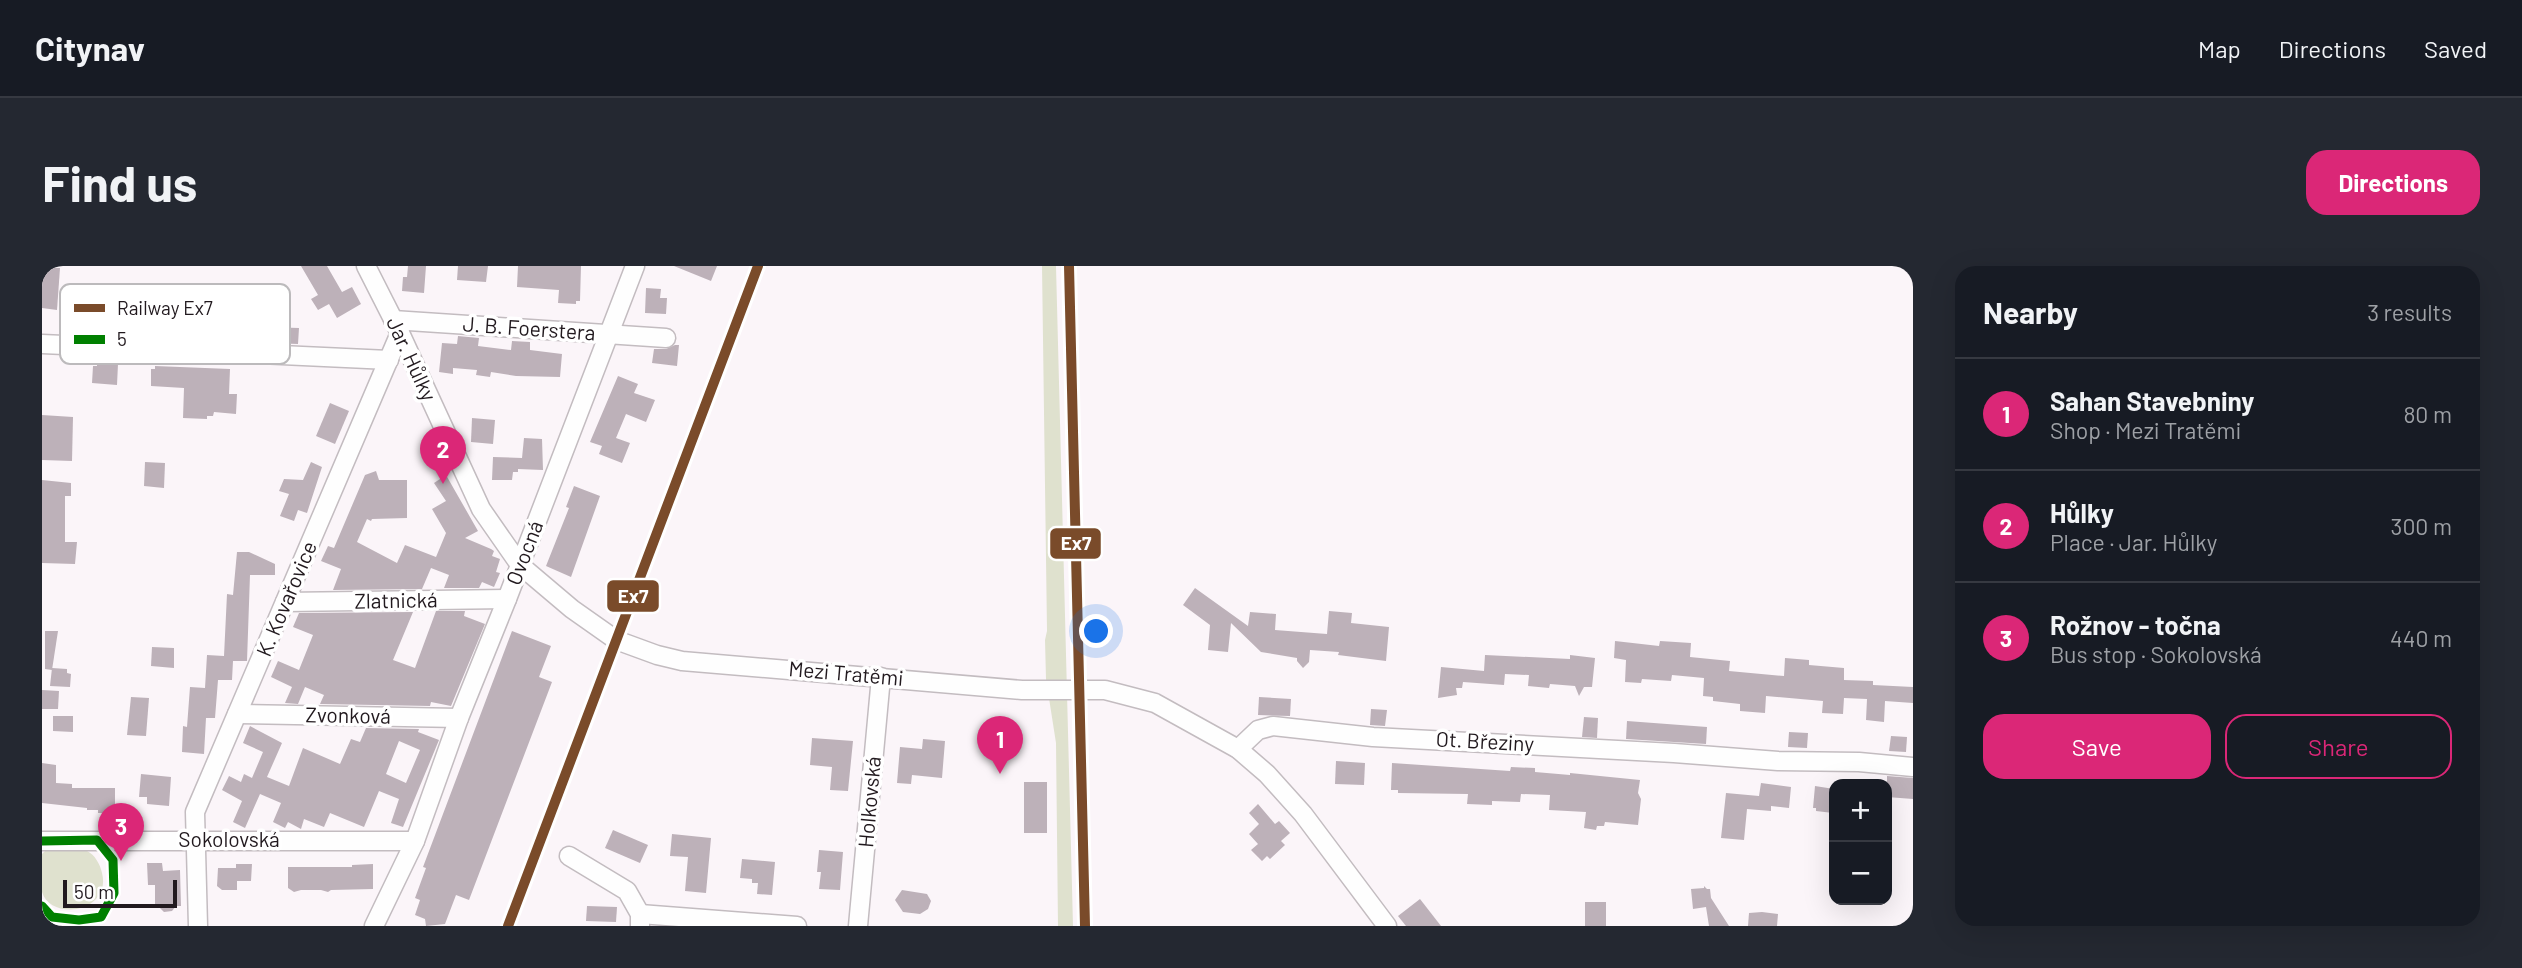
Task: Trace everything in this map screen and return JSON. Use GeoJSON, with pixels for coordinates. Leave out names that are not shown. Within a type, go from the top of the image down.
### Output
{"type":"FeatureCollection","features":[{"type":"Feature","properties":{"kind":"street","name":"Jar. Hůlky"},"geometry":{"type":"LineString","coordinates":[[366,266],[481,509],[520,565],[616,640]]}},
{"type":"Feature","properties":{"kind":"street","name":"Ovocná"},"geometry":{"type":"LineString","coordinates":[[374,926],[415,841],[459,718],[508,599],[635,266]]}},
{"type":"Feature","properties":{"kind":"street","name":"J. B. Foerstera"},"geometry":{"type":"LineString","coordinates":[[396,326],[666,338]]}},
{"type":"Feature","properties":{"kind":"street","name":"K. Kovařovice"},"geometry":{"type":"LineString","coordinates":[[198,926],[195,812],[390,360],[396,326]]}},
{"type":"Feature","properties":{"kind":"street"},"geometry":{"type":"LineString","coordinates":[[42,344],[60,345]]}},
{"type":"Feature","properties":{"kind":"street"},"geometry":{"type":"LineString","coordinates":[[290,355],[390,360]]}},
{"type":"Feature","properties":{"kind":"street","name":"Zlatnická"},"geometry":{"type":"LineString","coordinates":[[285,602],[508,599]]}},
{"type":"Feature","properties":{"kind":"street","name":"Mezi Tratěmi"},"geometry":{"type":"LineString","coordinates":[[616,640],[682,661],[1022,690],[1105,690],[1155,703],[1238,749]]}},
{"type":"Feature","properties":{"kind":"street","name":"Holkovská"},"geometry":{"type":"LineString","coordinates":[[858,926],[881,677]]}},
{"type":"Feature","properties":{"kind":"street","name":"Zvonková"},"geometry":{"type":"LineString","coordinates":[[237,714],[459,718]]}},
{"type":"Feature","properties":{"kind":"street","name":"Ot. Březiny"},"geometry":{"type":"LineString","coordinates":[[1238,749],[1258,730],[1273,726],[1373,737],[1913,767]]}},
{"type":"Feature","properties":{"kind":"street"},"geometry":{"type":"LineString","coordinates":[[1238,749],[1286,794],[1387,926]]}},
{"type":"Feature","properties":{"kind":"street","name":"Sokolovská"},"geometry":{"type":"LineString","coordinates":[[42,841],[415,841]]}},
{"type":"Feature","properties":{"kind":"street"},"geometry":{"type":"LineString","coordinates":[[569,856],[627,891],[640,920],[797,926]]}},
{"type":"Feature","properties":{"kind":"lane"},"geometry":{"type":"LineString","coordinates":[[42,906],[52,917],[79,920],[101,917],[114,893],[113,860],[97,840]]}},
{"type":"Feature","properties":{"kind":"green space"},"geometry":{"type":"Polygon","coordinates":[[[1042,266],[1056,266],[1073,926],[1058,926],[1056,743],[1046,679],[1042,266]]]}},
{"type":"Feature","properties":{"kind":"green space"},"geometry":{"type":"Polygon","coordinates":[[[49,847],[83,849],[97,860],[103,886],[98,897],[90,904],[68,909],[57,907],[48,901],[42,892],[42,854],[49,847]]]}},
{"type":"Feature","properties":{"kind":"building"},"geometry":{"type":"Polygon","coordinates":[[[301,266],[327,266],[342,292],[352,287],[361,304],[337,318],[329,304],[318,310],[311,299],[318,295],[301,266]]]}},
{"type":"Feature","properties":{"kind":"building"},"geometry":{"type":"Polygon","coordinates":[[[408,266],[426,266],[424,293],[402,291],[403,277],[407,277],[408,266]]]}},
{"type":"Feature","properties":{"kind":"building"},"geometry":{"type":"Polygon","coordinates":[[[458,266],[488,266],[486,282],[457,280],[458,266]]]}},
{"type":"Feature","properties":{"kind":"building"},"geometry":{"type":"Polygon","coordinates":[[[518,266],[581,266],[580,301],[576,301],[576,304],[558,303],[559,290],[517,287],[518,266]]]}},
{"type":"Feature","properties":{"kind":"building"},"geometry":{"type":"Polygon","coordinates":[[[674,266],[717,266],[711,281],[674,266]]]}},
{"type":"Feature","properties":{"kind":"building"},"geometry":{"type":"Polygon","coordinates":[[[42,268],[60,268],[57,310],[42,308],[42,268]]]}},
{"type":"Feature","properties":{"kind":"building"},"geometry":{"type":"Polygon","coordinates":[[[646,288],[661,289],[660,298],[667,298],[666,314],[645,313],[646,288]]]}},
{"type":"Feature","properties":{"kind":"building"},"geometry":{"type":"Polygon","coordinates":[[[290,328],[299,328],[298,344],[290,344],[290,328]]]}},
{"type":"Feature","properties":{"kind":"building"},"geometry":{"type":"Polygon","coordinates":[[[458,336],[479,338],[478,346],[511,350],[512,341],[530,342],[530,350],[562,354],[560,377],[516,376],[491,372],[490,377],[476,375],[477,370],[453,368],[453,374],[439,372],[442,343],[457,344],[458,336]]]}},
{"type":"Feature","properties":{"kind":"building"},"geometry":{"type":"Polygon","coordinates":[[[679,345],[677,366],[652,363],[654,349],[666,349],[679,345]]]}},
{"type":"Feature","properties":{"kind":"building"},"geometry":{"type":"Polygon","coordinates":[[[118,364],[117,385],[92,383],[93,366],[118,364]]]}},
{"type":"Feature","properties":{"kind":"building"},"geometry":{"type":"Polygon","coordinates":[[[155,366],[230,369],[229,394],[237,394],[236,414],[214,412],[213,416],[207,416],[207,419],[183,418],[184,388],[151,386],[151,369],[155,369],[155,366]]]}},
{"type":"Feature","properties":{"kind":"building"},"geometry":{"type":"Polygon","coordinates":[[[618,376],[638,384],[634,393],[655,400],[646,422],[626,414],[616,438],[630,443],[622,463],[599,454],[602,446],[590,442],[618,376]]]}},
{"type":"Feature","properties":{"kind":"building"},"geometry":{"type":"Polygon","coordinates":[[[330,403],[349,411],[335,444],[316,436],[330,403]]]}},
{"type":"Feature","properties":{"kind":"building"},"geometry":{"type":"Polygon","coordinates":[[[42,415],[73,417],[72,461],[42,460],[42,415]]]}},
{"type":"Feature","properties":{"kind":"building"},"geometry":{"type":"Polygon","coordinates":[[[472,418],[495,420],[493,444],[471,442],[472,418]]]}},
{"type":"Feature","properties":{"kind":"building"},"geometry":{"type":"Polygon","coordinates":[[[524,438],[542,439],[543,470],[518,469],[518,472],[513,472],[512,480],[492,480],[493,457],[522,458],[524,438]]]}},
{"type":"Feature","properties":{"kind":"building"},"geometry":{"type":"Polygon","coordinates":[[[145,462],[165,463],[164,488],[144,486],[145,462]]]}},
{"type":"Feature","properties":{"kind":"building"},"geometry":{"type":"Polygon","coordinates":[[[311,462],[322,467],[307,513],[298,510],[294,521],[280,516],[289,494],[279,491],[284,479],[303,480],[311,462]]]}},
{"type":"Feature","properties":{"kind":"building"},"geometry":{"type":"Polygon","coordinates":[[[376,471],[379,480],[407,480],[407,518],[367,519],[357,542],[397,563],[405,545],[436,557],[446,533],[432,509],[446,501],[434,483],[446,475],[478,531],[465,538],[491,549],[494,551],[492,556],[500,559],[496,572],[500,573],[494,587],[482,582],[479,588],[444,588],[449,575],[431,568],[422,589],[333,590],[341,569],[321,561],[328,546],[334,548],[365,475],[376,471]]]}},
{"type":"Feature","properties":{"kind":"building"},"geometry":{"type":"Polygon","coordinates":[[[42,480],[71,483],[71,496],[65,496],[65,542],[77,542],[75,564],[42,563],[42,480]]]}},
{"type":"Feature","properties":{"kind":"building"},"geometry":{"type":"Polygon","coordinates":[[[574,486],[600,496],[571,577],[546,566],[569,508],[566,507],[574,486]]]}},
{"type":"Feature","properties":{"kind":"building"},"geometry":{"type":"Polygon","coordinates":[[[237,552],[249,552],[275,564],[275,575],[250,575],[247,661],[233,661],[232,680],[218,680],[215,718],[206,718],[204,754],[182,752],[183,726],[187,727],[190,687],[205,688],[207,655],[224,656],[227,594],[233,595],[237,552]]]}},
{"type":"Feature","properties":{"kind":"building"},"geometry":{"type":"Polygon","coordinates":[[[1195,588],[1248,626],[1250,612],[1276,614],[1275,630],[1327,634],[1329,611],[1352,613],[1351,623],[1389,627],[1386,661],[1338,655],[1339,652],[1310,650],[1309,662],[1303,668],[1297,658],[1261,652],[1231,623],[1228,652],[1208,650],[1210,625],[1183,605],[1195,588]]]}},
{"type":"Feature","properties":{"kind":"building"},"geometry":{"type":"Polygon","coordinates":[[[436,611],[465,611],[464,616],[485,624],[451,706],[431,702],[430,706],[320,704],[324,695],[305,687],[298,704],[285,703],[292,687],[271,677],[278,661],[299,670],[313,635],[293,627],[299,613],[413,612],[393,660],[415,668],[436,611]]]}},
{"type":"Feature","properties":{"kind":"building"},"geometry":{"type":"Polygon","coordinates":[[[45,631],[58,631],[52,670],[45,669],[45,631]]]}},
{"type":"Feature","properties":{"kind":"building"},"geometry":{"type":"Polygon","coordinates":[[[512,631],[551,646],[539,677],[552,682],[469,900],[456,895],[445,924],[426,926],[425,919],[415,915],[420,900],[415,898],[426,868],[423,867],[512,631]]]}},
{"type":"Feature","properties":{"kind":"building"},"geometry":{"type":"Polygon","coordinates":[[[1615,641],[1659,646],[1660,641],[1691,643],[1690,657],[1730,661],[1729,671],[1784,676],[1785,658],[1809,660],[1809,665],[1844,668],[1844,680],[1913,687],[1913,703],[1885,701],[1884,722],[1866,720],[1867,699],[1844,698],[1843,714],[1822,713],[1823,701],[1766,696],[1765,713],[1740,711],[1740,704],[1713,701],[1713,697],[1703,696],[1704,678],[1672,675],[1671,681],[1642,679],[1641,683],[1625,682],[1626,660],[1614,658],[1615,641]]]}},
{"type":"Feature","properties":{"kind":"building"},"geometry":{"type":"Polygon","coordinates":[[[152,647],[174,648],[174,668],[151,666],[152,647]]]}},
{"type":"Feature","properties":{"kind":"building"},"geometry":{"type":"Polygon","coordinates":[[[1485,655],[1570,659],[1570,655],[1595,658],[1592,687],[1584,687],[1579,696],[1575,686],[1528,686],[1529,675],[1505,674],[1504,685],[1463,682],[1462,688],[1456,688],[1457,695],[1438,698],[1441,667],[1484,671],[1485,655]]]}},
{"type":"Feature","properties":{"kind":"building"},"geometry":{"type":"Polygon","coordinates":[[[52,668],[67,669],[67,673],[71,674],[70,687],[50,686],[52,668]]]}},
{"type":"Feature","properties":{"kind":"building"},"geometry":{"type":"Polygon","coordinates":[[[42,690],[59,691],[58,709],[42,709],[42,690]]]}},
{"type":"Feature","properties":{"kind":"building"},"geometry":{"type":"Polygon","coordinates":[[[131,697],[149,698],[146,736],[127,735],[131,697]]]}},
{"type":"Feature","properties":{"kind":"building"},"geometry":{"type":"Polygon","coordinates":[[[1259,697],[1291,699],[1290,716],[1258,715],[1259,697]]]}},
{"type":"Feature","properties":{"kind":"building"},"geometry":{"type":"Polygon","coordinates":[[[1371,709],[1387,710],[1385,726],[1370,725],[1371,709]]]}},
{"type":"Feature","properties":{"kind":"building"},"geometry":{"type":"Polygon","coordinates":[[[53,716],[73,716],[73,732],[53,731],[53,716]]]}},
{"type":"Feature","properties":{"kind":"building"},"geometry":{"type":"Polygon","coordinates":[[[1584,717],[1598,718],[1597,738],[1582,737],[1584,717]]]}},
{"type":"Feature","properties":{"kind":"building"},"geometry":{"type":"Polygon","coordinates":[[[1627,721],[1707,727],[1706,744],[1626,739],[1627,721]]]}},
{"type":"Feature","properties":{"kind":"building"},"geometry":{"type":"Polygon","coordinates":[[[250,726],[282,743],[267,777],[289,786],[303,748],[340,764],[351,739],[360,742],[366,728],[419,729],[418,732],[439,740],[403,827],[391,823],[399,799],[379,791],[364,827],[330,813],[324,827],[304,819],[301,829],[288,822],[285,828],[273,822],[281,803],[260,794],[245,828],[233,822],[242,801],[222,790],[229,776],[241,782],[244,774],[252,778],[263,752],[243,743],[250,726]],[[399,741],[386,774],[406,783],[420,750],[399,741]]]}},
{"type":"Feature","properties":{"kind":"building"},"geometry":{"type":"Polygon","coordinates":[[[1789,732],[1808,733],[1807,748],[1788,747],[1789,732]]]}},
{"type":"Feature","properties":{"kind":"building"},"geometry":{"type":"Polygon","coordinates":[[[1891,736],[1907,737],[1906,752],[1889,751],[1891,736]]]}},
{"type":"Feature","properties":{"kind":"building"},"geometry":{"type":"Polygon","coordinates":[[[812,738],[853,741],[848,791],[830,790],[832,767],[810,765],[812,738]]]}},
{"type":"Feature","properties":{"kind":"building"},"geometry":{"type":"Polygon","coordinates":[[[923,739],[945,741],[942,778],[912,775],[911,784],[897,783],[900,747],[922,749],[923,739]]]}},
{"type":"Feature","properties":{"kind":"building"},"geometry":{"type":"Polygon","coordinates":[[[1336,761],[1365,763],[1364,785],[1335,784],[1336,761]]]}},
{"type":"Feature","properties":{"kind":"building"},"geometry":{"type":"Polygon","coordinates":[[[42,763],[56,765],[56,783],[72,784],[72,788],[115,788],[115,813],[98,813],[98,810],[87,808],[42,803],[42,763]]]}},
{"type":"Feature","properties":{"kind":"building"},"geometry":{"type":"Polygon","coordinates":[[[1392,763],[1510,771],[1511,767],[1535,768],[1535,772],[1640,780],[1638,825],[1605,822],[1604,826],[1597,826],[1596,830],[1584,828],[1586,812],[1549,810],[1550,795],[1521,794],[1520,802],[1492,801],[1492,805],[1467,804],[1468,794],[1398,793],[1398,790],[1391,790],[1392,763]]]}},
{"type":"Feature","properties":{"kind":"building"},"geometry":{"type":"Polygon","coordinates":[[[141,774],[171,777],[169,806],[147,804],[147,797],[139,797],[141,774]]]}},
{"type":"Feature","properties":{"kind":"building"},"geometry":{"type":"Polygon","coordinates":[[[1887,776],[1913,778],[1913,799],[1892,797],[1892,779],[1887,779],[1887,776]]]}},
{"type":"Feature","properties":{"kind":"building"},"geometry":{"type":"Polygon","coordinates":[[[1024,782],[1047,782],[1047,833],[1024,833],[1024,782]]]}},
{"type":"Feature","properties":{"kind":"building"},"geometry":{"type":"Polygon","coordinates":[[[1761,783],[1791,787],[1789,808],[1771,806],[1771,811],[1747,809],[1744,840],[1721,838],[1726,793],[1759,796],[1761,783]]]}},
{"type":"Feature","properties":{"kind":"building"},"geometry":{"type":"Polygon","coordinates":[[[1815,786],[1829,788],[1829,813],[1813,808],[1815,786]]]}},
{"type":"Feature","properties":{"kind":"building"},"geometry":{"type":"Polygon","coordinates":[[[1258,804],[1275,824],[1279,821],[1290,833],[1281,841],[1285,845],[1270,859],[1267,856],[1262,861],[1251,850],[1258,844],[1249,834],[1259,824],[1249,813],[1258,804]]]}},
{"type":"Feature","properties":{"kind":"building"},"geometry":{"type":"Polygon","coordinates":[[[613,830],[648,845],[640,863],[605,848],[613,830]]]}},
{"type":"Feature","properties":{"kind":"building"},"geometry":{"type":"Polygon","coordinates":[[[672,834],[711,838],[706,893],[685,891],[688,857],[670,856],[672,834]]]}},
{"type":"Feature","properties":{"kind":"building"},"geometry":{"type":"Polygon","coordinates":[[[819,850],[843,852],[840,890],[819,889],[819,850]]]}},
{"type":"Feature","properties":{"kind":"building"},"geometry":{"type":"Polygon","coordinates":[[[742,859],[775,862],[772,895],[757,894],[758,883],[752,883],[752,879],[740,878],[742,859]]]}},
{"type":"Feature","properties":{"kind":"building"},"geometry":{"type":"Polygon","coordinates":[[[147,863],[162,863],[163,871],[180,870],[181,906],[164,912],[155,907],[155,885],[148,885],[147,863]]]}},
{"type":"Feature","properties":{"kind":"building"},"geometry":{"type":"Polygon","coordinates":[[[236,864],[252,864],[251,881],[237,881],[237,890],[222,890],[217,886],[218,868],[236,868],[236,864]]]}},
{"type":"Feature","properties":{"kind":"building"},"geometry":{"type":"Polygon","coordinates":[[[373,864],[373,889],[294,892],[288,888],[288,867],[352,867],[373,864]]]}},
{"type":"Feature","properties":{"kind":"building"},"geometry":{"type":"Polygon","coordinates":[[[1704,886],[1710,889],[1711,898],[1729,926],[1709,926],[1706,907],[1693,909],[1691,889],[1704,886]]]}},
{"type":"Feature","properties":{"kind":"building"},"geometry":{"type":"Polygon","coordinates":[[[902,890],[927,894],[931,901],[928,909],[920,914],[903,912],[895,900],[902,890]]]}},
{"type":"Feature","properties":{"kind":"building"},"geometry":{"type":"Polygon","coordinates":[[[1420,899],[1441,926],[1406,926],[1398,916],[1420,899]]]}},
{"type":"Feature","properties":{"kind":"building"},"geometry":{"type":"Polygon","coordinates":[[[1585,902],[1606,902],[1606,926],[1585,926],[1585,902]]]}},
{"type":"Feature","properties":{"kind":"building"},"geometry":{"type":"Polygon","coordinates":[[[587,906],[617,907],[616,922],[586,921],[587,906]]]}},
{"type":"Feature","properties":{"kind":"building"},"geometry":{"type":"Polygon","coordinates":[[[1749,913],[1778,914],[1777,926],[1748,926],[1749,913]]]}},
{"type":"Feature","properties":{"kind":"rail line","name":"Ex7"},"geometry":{"type":"LineString","coordinates":[[508,926],[758,266]]}},
{"type":"Feature","properties":{"kind":"rail line","name":"Ex7"},"geometry":{"type":"LineString","coordinates":[[1069,266],[1085,926]]}},
{"type":"Feature","properties":{"kind":"transit line","name":"5"},"geometry":{"type":"LineString","coordinates":[[42,841],[97,840],[113,860],[114,893],[101,917],[79,920],[52,917],[42,906]]}},
{"type":"Feature","properties":{"kind":"place","name":"Hůlky"},"geometry":{"type":"Point","coordinates":[443,484]}},
{"type":"Feature","properties":{"kind":"place","name":"Sahan Stavebniny"},"geometry":{"type":"Point","coordinates":[1000,774]}},
{"type":"Feature","properties":{"kind":"place","name":"Rožnov - točna"},"geometry":{"type":"Point","coordinates":[121,861]}}]}
